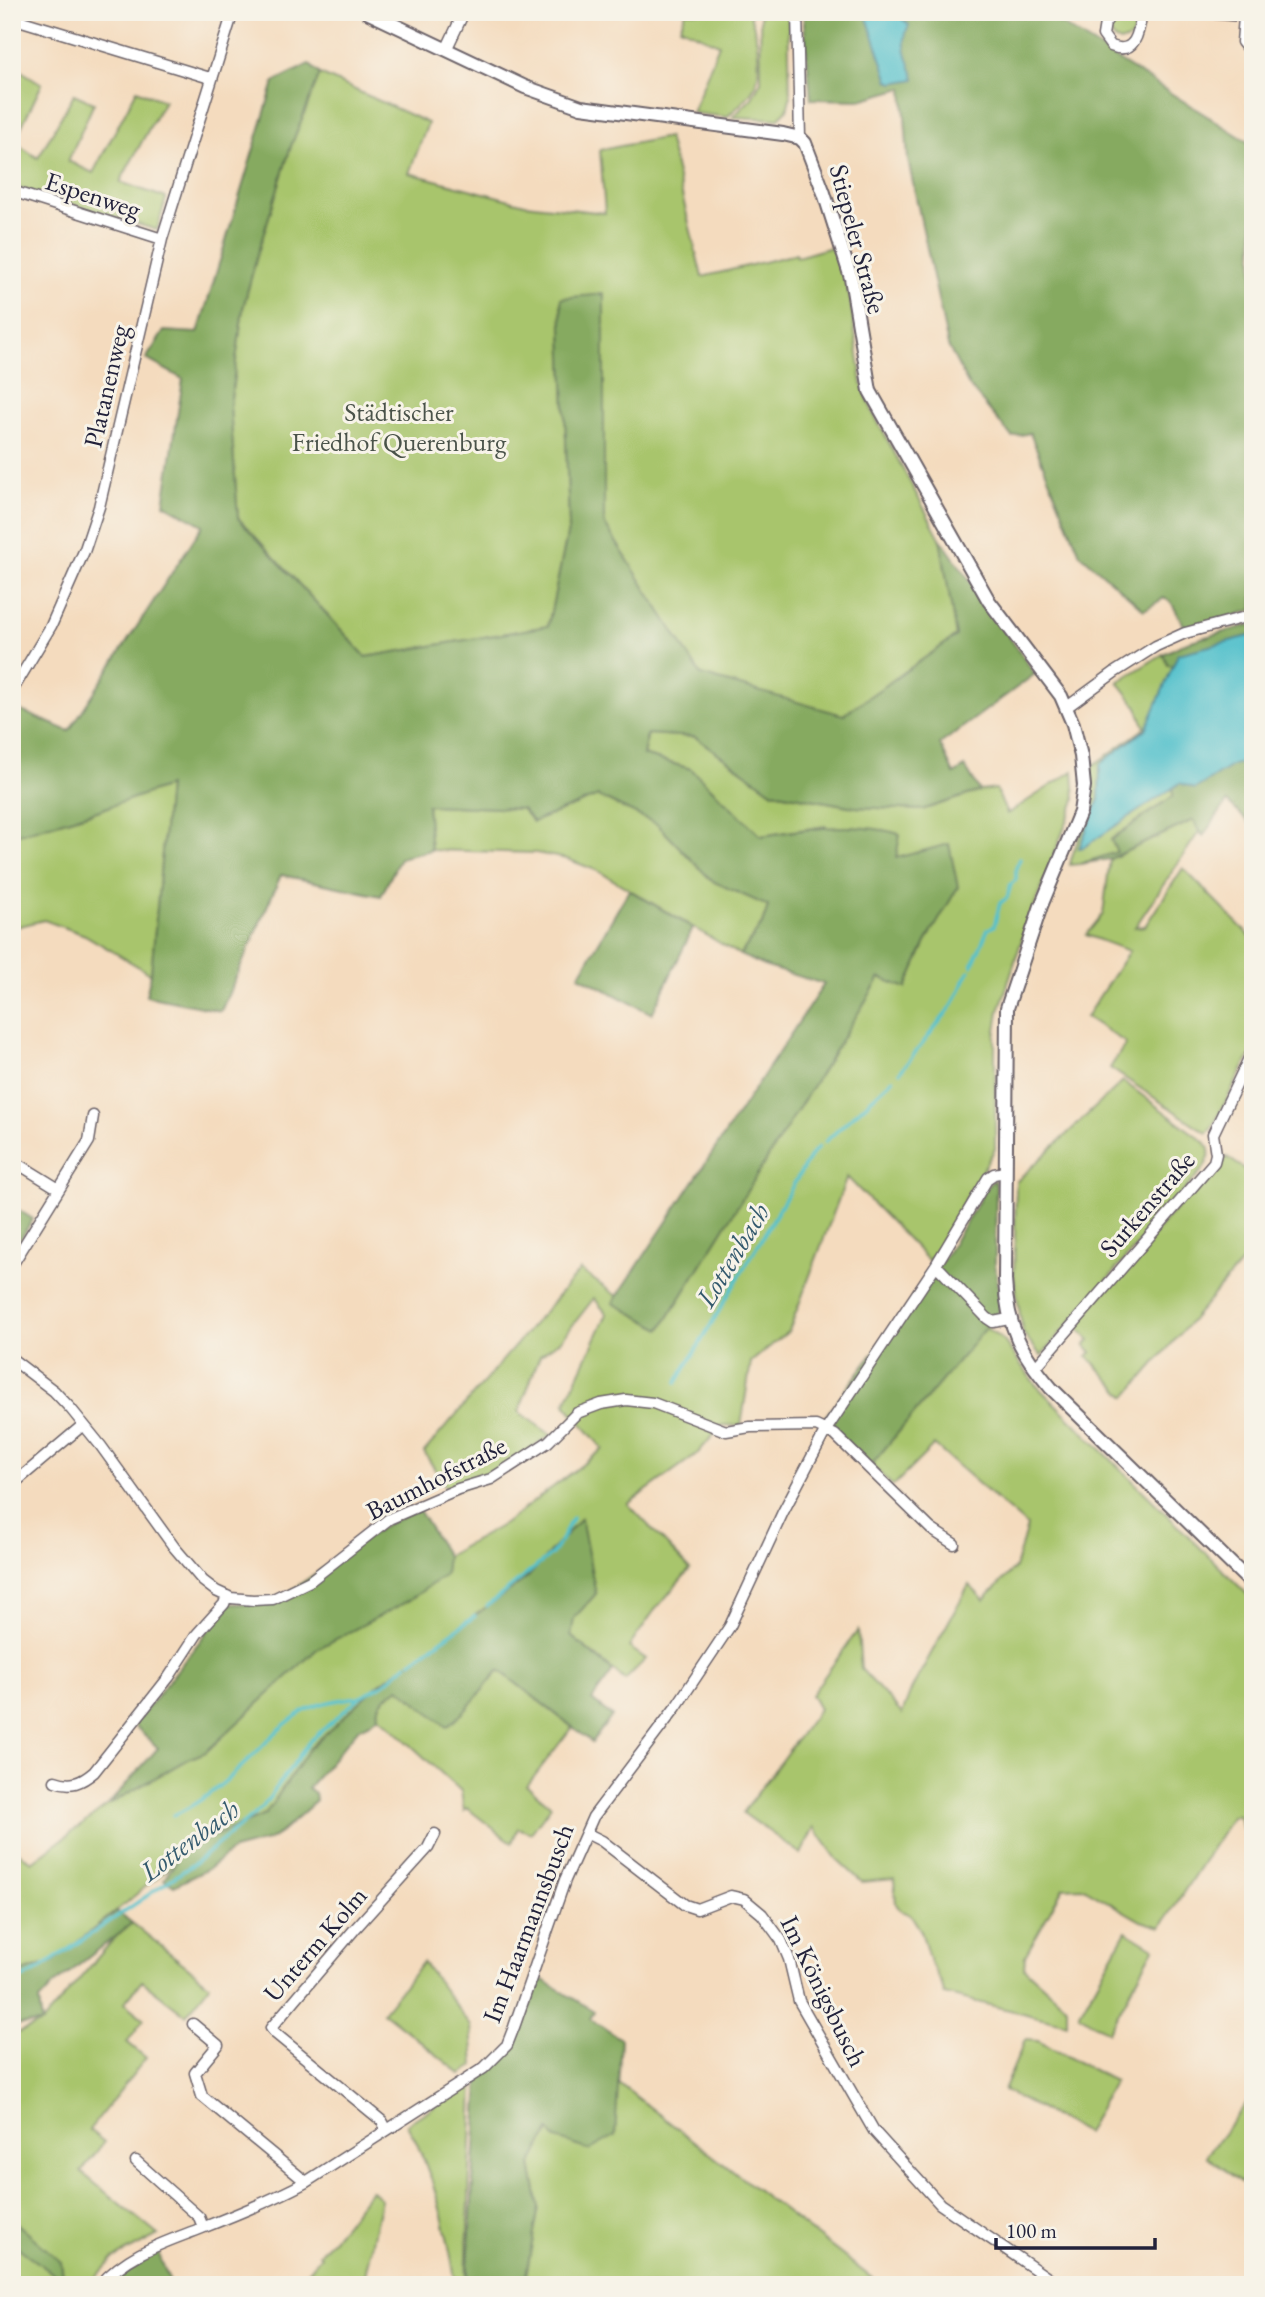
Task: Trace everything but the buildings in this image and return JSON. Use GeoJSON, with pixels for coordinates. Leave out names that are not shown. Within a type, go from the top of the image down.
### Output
{"type":"FeatureCollection","features":[{"type":"Feature","properties":{"kind":"street","name":"Platanenweg"},"geometry":{"type":"LineString","coordinates":[[12,691],[51,626],[85,549],[99,507],[162,239],[210,78],[215,73],[233,12]]}},
{"type":"Feature","properties":{"kind":"street","name":"Stiepeler Straße"},"geometry":{"type":"LineString","coordinates":[[366,12],[525,87],[581,107],[800,138],[811,154],[851,278],[870,391],[989,601],[1067,707]]}},
{"type":"Feature","properties":{"kind":"street"},"geometry":{"type":"LineString","coordinates":[[446,50],[464,12]]}},
{"type":"Feature","properties":{"kind":"street"},"geometry":{"type":"LineString","coordinates":[[797,12],[800,138]]}},
{"type":"Feature","properties":{"kind":"street"},"geometry":{"type":"LineString","coordinates":[[1113,12],[1105,23],[1103,35],[1111,46],[1123,49],[1136,40],[1142,12]]}},
{"type":"Feature","properties":{"kind":"street"},"geometry":{"type":"LineString","coordinates":[[1196,12],[1249,17],[1242,42],[1246,47],[1253,48]]}},
{"type":"Feature","properties":{"kind":"street"},"geometry":{"type":"LineString","coordinates":[[12,18],[210,78]]}},
{"type":"Feature","properties":{"kind":"street","name":"Espenweg"},"geometry":{"type":"LineString","coordinates":[[12,191],[162,239]]}},
{"type":"Feature","properties":{"kind":"street"},"geometry":{"type":"LineString","coordinates":[[1253,615],[1185,633],[1156,646],[1067,707],[1081,756],[1083,800],[1076,824],[1041,906],[1007,1008],[1005,1172],[1005,1280],[1009,1319],[1017,1340],[1051,1388],[1253,1585]]}},
{"type":"Feature","properties":{"kind":"street","name":"Surkenstraße"},"geometry":{"type":"LineString","coordinates":[[1035,1368],[1214,1162],[1216,1154],[1213,1134],[1253,1050]]}},
{"type":"Feature","properties":{"kind":"street"},"geometry":{"type":"LineString","coordinates":[[12,1265],[89,1141],[93,1116]]}},
{"type":"Feature","properties":{"kind":"street"},"geometry":{"type":"LineString","coordinates":[[12,1160],[59,1189]]}},
{"type":"Feature","properties":{"kind":"street","name":"Im Haarmannsbusch"},"geometry":{"type":"LineString","coordinates":[[100,2285],[120,2264],[133,2256],[275,2198],[306,2182],[484,2068],[507,2045],[565,1880],[597,1811],[676,1707],[730,1626],[783,1513],[826,1430],[936,1265],[988,1178],[997,1172],[1005,1172]]}},
{"type":"Feature","properties":{"kind":"street"},"geometry":{"type":"LineString","coordinates":[[936,1265],[987,1318],[993,1322],[1009,1319]]}},
{"type":"Feature","properties":{"kind":"street"},"geometry":{"type":"LineString","coordinates":[[12,1359],[54,1391],[83,1425],[187,1563],[204,1581],[227,1596],[224,1604],[197,1634],[169,1677],[94,1772],[81,1783],[64,1784],[55,1781]]}},
{"type":"Feature","properties":{"kind":"street","name":"Baumhofstraße"},"geometry":{"type":"LineString","coordinates":[[227,1596],[253,1600],[273,1599],[310,1581],[389,1519],[451,1492],[491,1479],[548,1442],[577,1413],[601,1404],[626,1400],[653,1403],[726,1431],[779,1426],[816,1426],[826,1430]]}},
{"type":"Feature","properties":{"kind":"street"},"geometry":{"type":"LineString","coordinates":[[12,1485],[83,1425]]}},
{"type":"Feature","properties":{"kind":"street"},"geometry":{"type":"LineString","coordinates":[[826,1430],[931,1529],[954,1544]]}},
{"type":"Feature","properties":{"kind":"street","name":"Im Königsbusch"},"geometry":{"type":"LineString","coordinates":[[586,1833],[602,1841],[685,1905],[697,1909],[731,1896],[744,1899],[762,1914],[789,1959],[799,2001],[874,2131],[951,2213],[1058,2285]]}},
{"type":"Feature","properties":{"kind":"street","name":"Unterm Kolm"},"geometry":{"type":"LineString","coordinates":[[387,2130],[382,2121],[271,2028],[428,1848],[435,1834]]}},
{"type":"Feature","properties":{"kind":"street"},"geometry":{"type":"LineString","coordinates":[[193,2024],[218,2045],[195,2073],[202,2096],[306,2182]]}},
{"type":"Feature","properties":{"kind":"street"},"geometry":{"type":"LineString","coordinates":[[136,2161],[199,2217],[203,2227]]}},
{"type":"Feature","properties":{"kind":"green space"},"geometry":{"type":"Polygon","coordinates":[[[686,12],[748,12],[751,19],[758,50],[757,81],[749,96],[727,117],[692,113],[719,44],[680,27],[686,12]]]}},
{"type":"Feature","properties":{"kind":"green space"},"geometry":{"type":"Polygon","coordinates":[[[760,12],[788,12],[790,98],[787,110],[778,119],[733,117],[752,98],[761,81],[760,12]]]}},
{"type":"Feature","properties":{"kind":"green space"},"geometry":{"type":"Polygon","coordinates":[[[803,12],[1042,12],[1253,145],[1253,610],[1186,629],[1171,602],[1164,598],[1144,610],[1080,554],[1030,433],[1012,437],[969,386],[948,346],[908,160],[903,88],[860,100],[811,99],[803,12]]]}},
{"type":"Feature","properties":{"kind":"green space"},"geometry":{"type":"Polygon","coordinates":[[[1119,12],[1137,12],[1131,38],[1120,42],[1115,40],[1110,29],[1119,12]]]}},
{"type":"Feature","properties":{"kind":"green space"},"geometry":{"type":"Polygon","coordinates":[[[309,64],[320,74],[291,146],[243,308],[230,406],[238,518],[366,657],[548,626],[569,526],[561,298],[604,294],[604,523],[701,675],[843,715],[956,636],[940,538],[1035,674],[940,744],[954,774],[965,767],[980,791],[922,810],[854,807],[773,792],[695,737],[647,734],[643,755],[691,769],[761,836],[848,827],[882,830],[900,834],[896,858],[949,844],[958,887],[926,942],[906,988],[880,978],[661,1329],[613,1303],[824,984],[767,967],[740,955],[763,923],[768,906],[712,881],[657,824],[598,796],[533,822],[522,809],[427,805],[431,850],[400,858],[381,896],[281,875],[221,1011],[146,996],[151,974],[168,786],[97,811],[12,836],[12,707],[69,731],[203,525],[164,504],[183,379],[146,359],[164,331],[198,333],[274,82],[309,64]]]}},
{"type":"Feature","properties":{"kind":"green space"},"geometry":{"type":"Polygon","coordinates":[[[15,67],[42,84],[14,142],[38,158],[74,94],[94,103],[68,161],[93,173],[137,90],[164,101],[120,182],[166,198],[157,230],[12,186],[12,72],[15,67]]]}},
{"type":"Feature","properties":{"kind":"green space","name":"Städtischer Friedhof Querenburg"},"geometry":{"type":"Polygon","coordinates":[[[320,74],[428,123],[409,173],[525,204],[605,213],[600,150],[668,137],[702,277],[835,246],[850,298],[862,383],[873,413],[940,538],[956,636],[842,716],[701,675],[604,523],[561,298],[569,526],[548,626],[366,657],[238,518],[230,406],[243,308],[291,146],[320,74]]]}},
{"type":"Feature","properties":{"kind":"green space"},"geometry":{"type":"Polygon","coordinates":[[[1253,624],[1253,645],[1181,666],[1168,665],[1163,654],[1187,642],[1253,624]]]}},
{"type":"Feature","properties":{"kind":"green space"},"geometry":{"type":"Polygon","coordinates":[[[1163,654],[1168,665],[1181,666],[1171,772],[1174,796],[1111,839],[1118,852],[1070,865],[1090,807],[1091,767],[1145,728],[1136,705],[1118,682],[1163,654]]]}},
{"type":"Feature","properties":{"kind":"green space"},"geometry":{"type":"Polygon","coordinates":[[[1253,725],[1253,826],[1227,802],[1203,836],[1193,820],[1110,859],[1080,864],[1117,852],[1111,840],[1173,796],[1171,772],[1253,725]]]}},
{"type":"Feature","properties":{"kind":"green space"},"geometry":{"type":"Polygon","coordinates":[[[648,734],[695,737],[773,792],[854,807],[922,810],[980,791],[996,789],[1007,814],[1073,771],[1075,800],[1022,939],[999,1011],[995,1037],[995,1149],[929,1261],[847,1177],[789,1331],[751,1362],[741,1426],[722,1425],[698,1453],[628,1504],[690,1569],[654,1611],[629,1647],[646,1659],[625,1680],[571,1636],[574,1618],[595,1594],[580,1519],[528,1577],[377,1686],[292,1774],[265,1815],[214,1835],[176,1862],[54,1961],[12,1976],[12,1847],[32,1862],[108,1805],[188,1759],[206,1752],[317,1649],[444,1575],[447,1556],[504,1524],[603,1449],[565,1404],[607,1314],[594,1298],[561,1340],[540,1355],[519,1412],[551,1435],[481,1481],[449,1492],[424,1452],[580,1270],[617,1296],[614,1303],[661,1329],[880,977],[906,988],[926,942],[896,859],[825,826],[761,836],[691,769],[643,755],[648,734]]]}},
{"type":"Feature","properties":{"kind":"green space"},"geometry":{"type":"Polygon","coordinates":[[[168,785],[151,974],[85,935],[44,920],[12,928],[12,836],[97,811],[168,785]]]}},
{"type":"Feature","properties":{"kind":"green space"},"geometry":{"type":"Polygon","coordinates":[[[597,796],[657,824],[712,881],[768,906],[763,922],[740,955],[598,871],[567,859],[536,853],[431,850],[427,805],[522,809],[533,822],[597,796]]]}},
{"type":"Feature","properties":{"kind":"green space"},"geometry":{"type":"Polygon","coordinates":[[[1194,820],[1199,832],[1135,927],[1145,926],[1183,868],[1253,939],[1253,1050],[1207,1133],[1110,1068],[1126,1043],[1086,1017],[1129,951],[1086,935],[1103,914],[1110,859],[1194,820]]]}},
{"type":"Feature","properties":{"kind":"green space"},"geometry":{"type":"Polygon","coordinates":[[[629,890],[693,928],[652,1014],[579,976],[629,890]]]}},
{"type":"Feature","properties":{"kind":"green space"},"geometry":{"type":"Polygon","coordinates":[[[1123,1081],[1206,1143],[1208,1158],[1204,1168],[1041,1356],[1023,1333],[1014,1278],[1016,1182],[1123,1081]]]}},
{"type":"Feature","properties":{"kind":"green space"},"geometry":{"type":"Polygon","coordinates":[[[1227,1157],[1253,1175],[1253,1249],[1126,1397],[1087,1356],[1092,1352],[1085,1345],[1090,1340],[1075,1326],[1198,1183],[1209,1181],[1227,1157]]]}},
{"type":"Feature","properties":{"kind":"green space"},"geometry":{"type":"Polygon","coordinates":[[[994,1180],[995,1264],[1001,1305],[997,1315],[871,1465],[823,1420],[941,1263],[994,1180]]]}},
{"type":"Feature","properties":{"kind":"green space"},"geometry":{"type":"Polygon","coordinates":[[[12,1206],[33,1219],[12,1252],[12,1206]]]}},
{"type":"Feature","properties":{"kind":"green space"},"geometry":{"type":"Polygon","coordinates":[[[985,1327],[1004,1341],[1035,1384],[1253,1600],[1253,1845],[1249,1846],[1238,1815],[1232,1817],[1161,1927],[1141,1921],[1082,1887],[1063,1888],[1025,1956],[1024,1968],[1067,2007],[1067,2024],[944,1994],[942,1984],[930,1962],[921,1931],[911,1915],[901,1911],[896,1904],[894,1879],[862,1882],[837,1859],[814,1827],[801,1854],[743,1813],[819,1709],[811,1695],[858,1630],[861,1669],[902,1714],[912,1688],[969,1585],[984,1600],[1015,1568],[1027,1526],[934,1445],[893,1486],[871,1465],[985,1327]]]}},
{"type":"Feature","properties":{"kind":"green space"},"geometry":{"type":"Polygon","coordinates":[[[419,1510],[447,1556],[445,1575],[408,1601],[317,1649],[206,1752],[188,1759],[108,1805],[158,1748],[134,1725],[229,1604],[273,1603],[387,1524],[419,1510]]]}},
{"type":"Feature","properties":{"kind":"green space"},"geometry":{"type":"Polygon","coordinates":[[[581,1518],[596,1594],[574,1618],[571,1636],[613,1671],[592,1700],[612,1716],[592,1742],[499,1670],[464,1712],[447,1727],[399,1688],[381,1703],[379,1716],[359,1728],[308,1788],[315,1793],[316,1801],[280,1833],[267,1841],[233,1850],[208,1869],[174,1886],[164,1879],[176,1862],[173,1853],[265,1815],[309,1749],[377,1686],[528,1577],[581,1518]]]}},
{"type":"Feature","properties":{"kind":"green space"},"geometry":{"type":"Polygon","coordinates":[[[499,1670],[572,1727],[527,1786],[551,1806],[531,1833],[518,1828],[512,1843],[467,1808],[464,1811],[461,1791],[379,1716],[379,1707],[383,1700],[399,1688],[464,1712],[499,1670]]]}},
{"type":"Feature","properties":{"kind":"green space"},"geometry":{"type":"Polygon","coordinates":[[[117,1911],[132,1923],[55,1984],[39,2001],[42,2023],[12,2028],[12,1976],[54,1961],[117,1911]]]}},
{"type":"Feature","properties":{"kind":"green space"},"geometry":{"type":"Polygon","coordinates":[[[132,1923],[210,1985],[186,2015],[142,1981],[124,2003],[144,2019],[127,2042],[146,2058],[89,2130],[104,2142],[81,2172],[158,2235],[113,2259],[89,2285],[12,2285],[12,2035],[42,2023],[117,1935],[132,1923]]]}},
{"type":"Feature","properties":{"kind":"green space"},"geometry":{"type":"Polygon","coordinates":[[[1126,1931],[1154,1948],[1108,2032],[1079,2015],[1126,1931]]]}},
{"type":"Feature","properties":{"kind":"green space"},"geometry":{"type":"Polygon","coordinates":[[[423,1962],[471,2026],[474,2066],[461,2074],[383,2012],[423,1962]]]}},
{"type":"Feature","properties":{"kind":"green space"},"geometry":{"type":"Polygon","coordinates":[[[540,1978],[594,2011],[590,2019],[621,2039],[615,2136],[590,2150],[556,2139],[549,2130],[531,2165],[539,2207],[524,2285],[467,2285],[479,2079],[508,2054],[525,2021],[540,1978]]]}},
{"type":"Feature","properties":{"kind":"green space"},"geometry":{"type":"Polygon","coordinates":[[[1025,2040],[1038,2041],[1114,2081],[1086,2133],[1004,2090],[1025,2040]]]}},
{"type":"Feature","properties":{"kind":"green space"},"geometry":{"type":"Polygon","coordinates":[[[617,2082],[877,2282],[875,2285],[524,2285],[539,2207],[531,2165],[549,2129],[615,2136],[617,2082]]]}},
{"type":"Feature","properties":{"kind":"green space"},"geometry":{"type":"Polygon","coordinates":[[[470,2083],[473,2085],[466,2285],[456,2285],[438,2202],[425,2162],[407,2124],[470,2083]]]}},
{"type":"Feature","properties":{"kind":"green space"},"geometry":{"type":"Polygon","coordinates":[[[1253,2095],[1253,2191],[1206,2156],[1253,2095]]]}},
{"type":"Feature","properties":{"kind":"green space"},"geometry":{"type":"Polygon","coordinates":[[[371,2190],[381,2199],[363,2285],[297,2285],[321,2256],[319,2254],[371,2190]]]}},
{"type":"Feature","properties":{"kind":"green space"},"geometry":{"type":"Polygon","coordinates":[[[12,2219],[61,2262],[64,2282],[12,2243],[12,2219]]]}},
{"type":"Feature","properties":{"kind":"green space"},"geometry":{"type":"Polygon","coordinates":[[[158,2252],[171,2285],[109,2285],[119,2273],[158,2252]]]}},
{"type":"Feature","properties":{"kind":"water"},"geometry":{"type":"Polygon","coordinates":[[[865,12],[895,12],[909,25],[905,45],[915,79],[893,83],[889,81],[865,12]]]}},
{"type":"Feature","properties":{"kind":"water"},"geometry":{"type":"Polygon","coordinates":[[[1253,635],[1253,760],[1233,765],[1195,789],[1180,783],[1079,848],[1099,799],[1100,764],[1146,729],[1178,654],[1253,635]]]}},
{"type":"Feature","properties":{"kind":"waterway","name":"Lottenbach"},"geometry":{"type":"LineString","coordinates":[[972,966],[988,929],[994,926],[1000,903],[1007,898],[1011,884],[1016,880],[1016,868],[1020,859]]}},
{"type":"Feature","properties":{"kind":"waterway","name":"Lottenbach"},"geometry":{"type":"LineString","coordinates":[[900,1072],[952,1006],[969,971]]}},
{"type":"Feature","properties":{"kind":"waterway","name":"Lottenbach"},"geometry":{"type":"LineString","coordinates":[[825,1142],[893,1079]]}},
{"type":"Feature","properties":{"kind":"waterway","name":"Lottenbach"},"geometry":{"type":"LineString","coordinates":[[677,1382],[811,1155],[819,1147]]}},
{"type":"Feature","properties":{"kind":"waterway","name":"Lottenbach"},"geometry":{"type":"LineString","coordinates":[[560,1542],[572,1518]]}},
{"type":"Feature","properties":{"kind":"waterway","name":"Lottenbach"},"geometry":{"type":"LineString","coordinates":[[487,1606],[552,1554],[558,1545]]}},
{"type":"Feature","properties":{"kind":"waterway","name":"Lottenbach"},"geometry":{"type":"LineString","coordinates":[[411,1662],[475,1616]]}},
{"type":"Feature","properties":{"kind":"waterway","name":"Lottenbach"},"geometry":{"type":"LineString","coordinates":[[12,1982],[34,1973],[195,1863],[262,1808],[309,1742],[360,1697],[384,1684],[407,1664]]}},
{"type":"Feature","properties":{"kind":"waterway","name":"Lottenbach"},"geometry":{"type":"LineString","coordinates":[[174,1815],[217,1788],[293,1718],[320,1704],[358,1697]]}}]}
